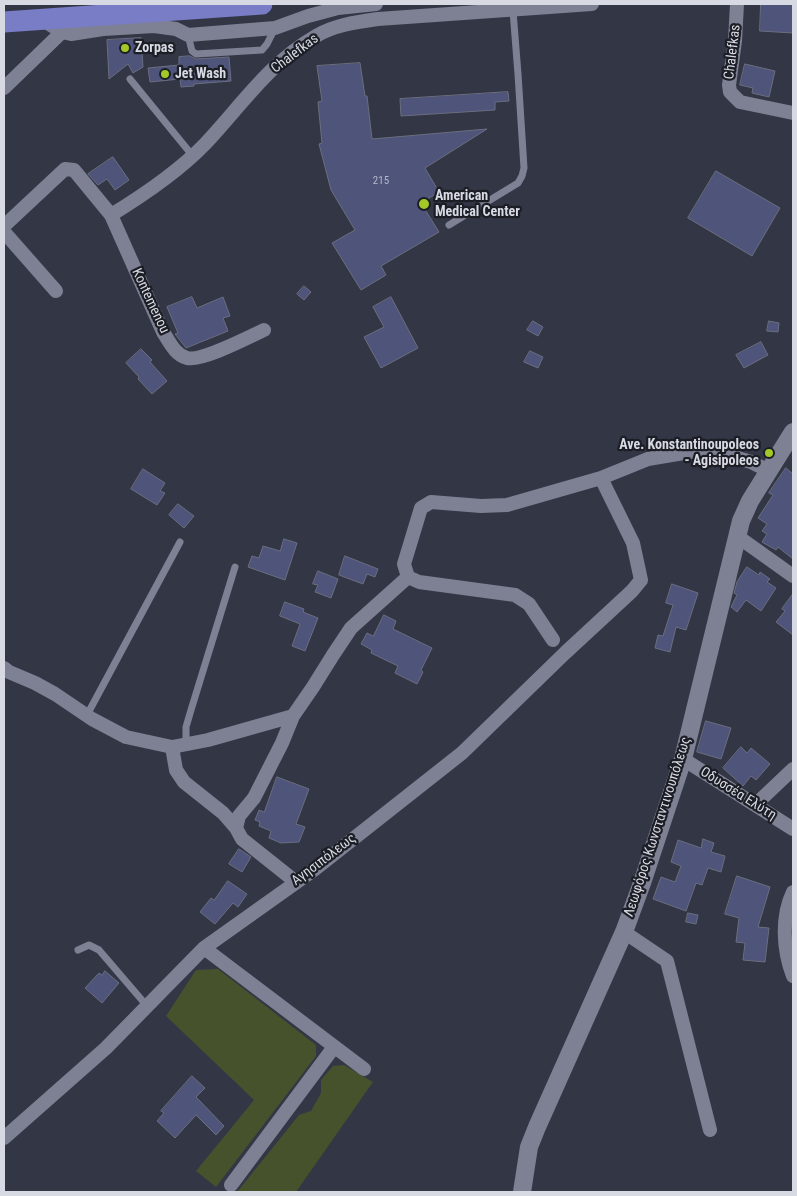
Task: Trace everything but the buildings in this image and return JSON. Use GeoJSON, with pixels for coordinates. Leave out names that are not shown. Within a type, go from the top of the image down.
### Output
{"type":"FeatureCollection","features":[{"type":"Feature","properties":{"kind":"main road"},"geometry":{"type":"LineString","coordinates":[[4,9],[66,4]]}},
{"type":"Feature","properties":{"kind":"main road"},"geometry":{"type":"LineString","coordinates":[[4,22],[262,4]]}},
{"type":"Feature","properties":{"kind":"street"},"geometry":{"type":"LineString","coordinates":[[43,20],[62,32],[71,34],[103,28],[165,26],[188,35],[276,28],[308,16],[338,8],[376,4]]}},
{"type":"Feature","properties":{"kind":"street","name":"Chalefkas"},"geometry":{"type":"LineString","coordinates":[[111,215],[146,193],[203,146],[274,67],[316,35],[353,23],[378,19],[592,4]]}},
{"type":"Feature","properties":{"kind":"street","name":"Chalefkas"},"geometry":{"type":"LineString","coordinates":[[737,4],[735,41],[729,85],[730,92],[740,102],[793,113]]}},
{"type":"Feature","properties":{"kind":"street"},"geometry":{"type":"LineString","coordinates":[[308,16],[316,35]]}},
{"type":"Feature","properties":{"kind":"street"},"geometry":{"type":"LineString","coordinates":[[4,88],[62,32]]}},
{"type":"Feature","properties":{"kind":"street","name":"Kontemenou"},"geometry":{"type":"LineString","coordinates":[[4,226],[65,169],[74,170],[111,215],[163,332],[180,354],[188,359],[208,355],[264,330]]}},
{"type":"Feature","properties":{"kind":"street"},"geometry":{"type":"LineString","coordinates":[[4,232],[56,291]]}},
{"type":"Feature","properties":{"kind":"street","name":"Λεωφόρος Κωνσταντινουπόλεως"},"geometry":{"type":"LineString","coordinates":[[522,1192],[528,1154],[537,1127],[624,932],[683,759],[740,522],[750,501],[793,432]]}},
{"type":"Feature","properties":{"kind":"street"},"geometry":{"type":"LineString","coordinates":[[553,640],[529,604],[515,595],[419,582],[408,577],[404,564],[421,508],[431,502],[481,506],[506,505],[601,478],[648,460],[707,449],[751,462],[769,471]]}},
{"type":"Feature","properties":{"kind":"street","name":"Αγησιπόλεως"},"geometry":{"type":"LineString","coordinates":[[4,1138],[106,1048],[204,948],[296,882],[462,753],[632,591],[641,580],[633,543],[601,478]]}},
{"type":"Feature","properties":{"kind":"street"},"geometry":{"type":"LineString","coordinates":[[737,536],[793,576]]}},
{"type":"Feature","properties":{"kind":"street"},"geometry":{"type":"LineString","coordinates":[[236,828],[239,816],[254,798],[282,743],[293,716],[351,628],[408,577]]}},
{"type":"Feature","properties":{"kind":"street"},"geometry":{"type":"LineString","coordinates":[[4,668],[42,686],[126,737],[179,746],[293,716]]}},
{"type":"Feature","properties":{"kind":"street"},"geometry":{"type":"LineString","coordinates":[[179,746],[176,770],[184,782],[223,814],[236,828],[242,839],[296,882]]}},
{"type":"Feature","properties":{"kind":"street","name":"Οδυσσέα Ελύτη"},"geometry":{"type":"LineString","coordinates":[[683,759],[793,829]]}},
{"type":"Feature","properties":{"kind":"street"},"geometry":{"type":"LineString","coordinates":[[755,805],[793,769]]}},
{"type":"Feature","properties":{"kind":"street"},"geometry":{"type":"LineString","coordinates":[[793,892],[785,918],[786,944],[793,976]]}},
{"type":"Feature","properties":{"kind":"street"},"geometry":{"type":"LineString","coordinates":[[624,932],[667,961],[710,1130]]}},
{"type":"Feature","properties":{"kind":"street"},"geometry":{"type":"LineString","coordinates":[[204,948],[364,1069]]}},
{"type":"Feature","properties":{"kind":"street"},"geometry":{"type":"LineString","coordinates":[[231,1185],[334,1047]]}},
{"type":"Feature","properties":{"kind":"lane"},"geometry":{"type":"LineString","coordinates":[[450,225],[518,183],[522,176],[524,168],[512,11]]}},
{"type":"Feature","properties":{"kind":"lane"},"geometry":{"type":"LineString","coordinates":[[188,35],[192,51],[196,54],[262,50],[276,28]]}},
{"type":"Feature","properties":{"kind":"lane"},"geometry":{"type":"LineString","coordinates":[[130,79],[192,155]]}},
{"type":"Feature","properties":{"kind":"lane"},"geometry":{"type":"LineString","coordinates":[[87,715],[180,542]]}},
{"type":"Feature","properties":{"kind":"lane"},"geometry":{"type":"LineString","coordinates":[[179,746],[235,567]]}},
{"type":"Feature","properties":{"kind":"lane"},"geometry":{"type":"LineString","coordinates":[[78,950],[89,945],[99,950],[147,1006]]}},
{"type":"Feature","properties":{"kind":"green space"},"geometry":{"type":"Polygon","coordinates":[[[218,969],[316,1045],[316,1056],[216,1187],[196,1171],[254,1100],[166,1016],[196,970],[218,969]]]}},
{"type":"Feature","properties":{"kind":"green space"},"geometry":{"type":"Polygon","coordinates":[[[344,1065],[373,1082],[296,1192],[237,1192],[299,1115],[311,1111],[321,1093],[321,1080],[333,1066],[344,1065]]]}},
{"type":"Feature","properties":{"kind":"place","name":"Zorpas"},"geometry":{"type":"Point","coordinates":[125,48]}},
{"type":"Feature","properties":{"kind":"place","name":"Jet Wash"},"geometry":{"type":"Point","coordinates":[165,74]}},
{"type":"Feature","properties":{"kind":"place","name":"American Medical Center"},"geometry":{"type":"Point","coordinates":[424,204]}},
{"type":"Feature","properties":{"kind":"place","name":"Ave. Konstantinoupoleos - Agisipoleos"},"geometry":{"type":"Point","coordinates":[769,453]}}]}
